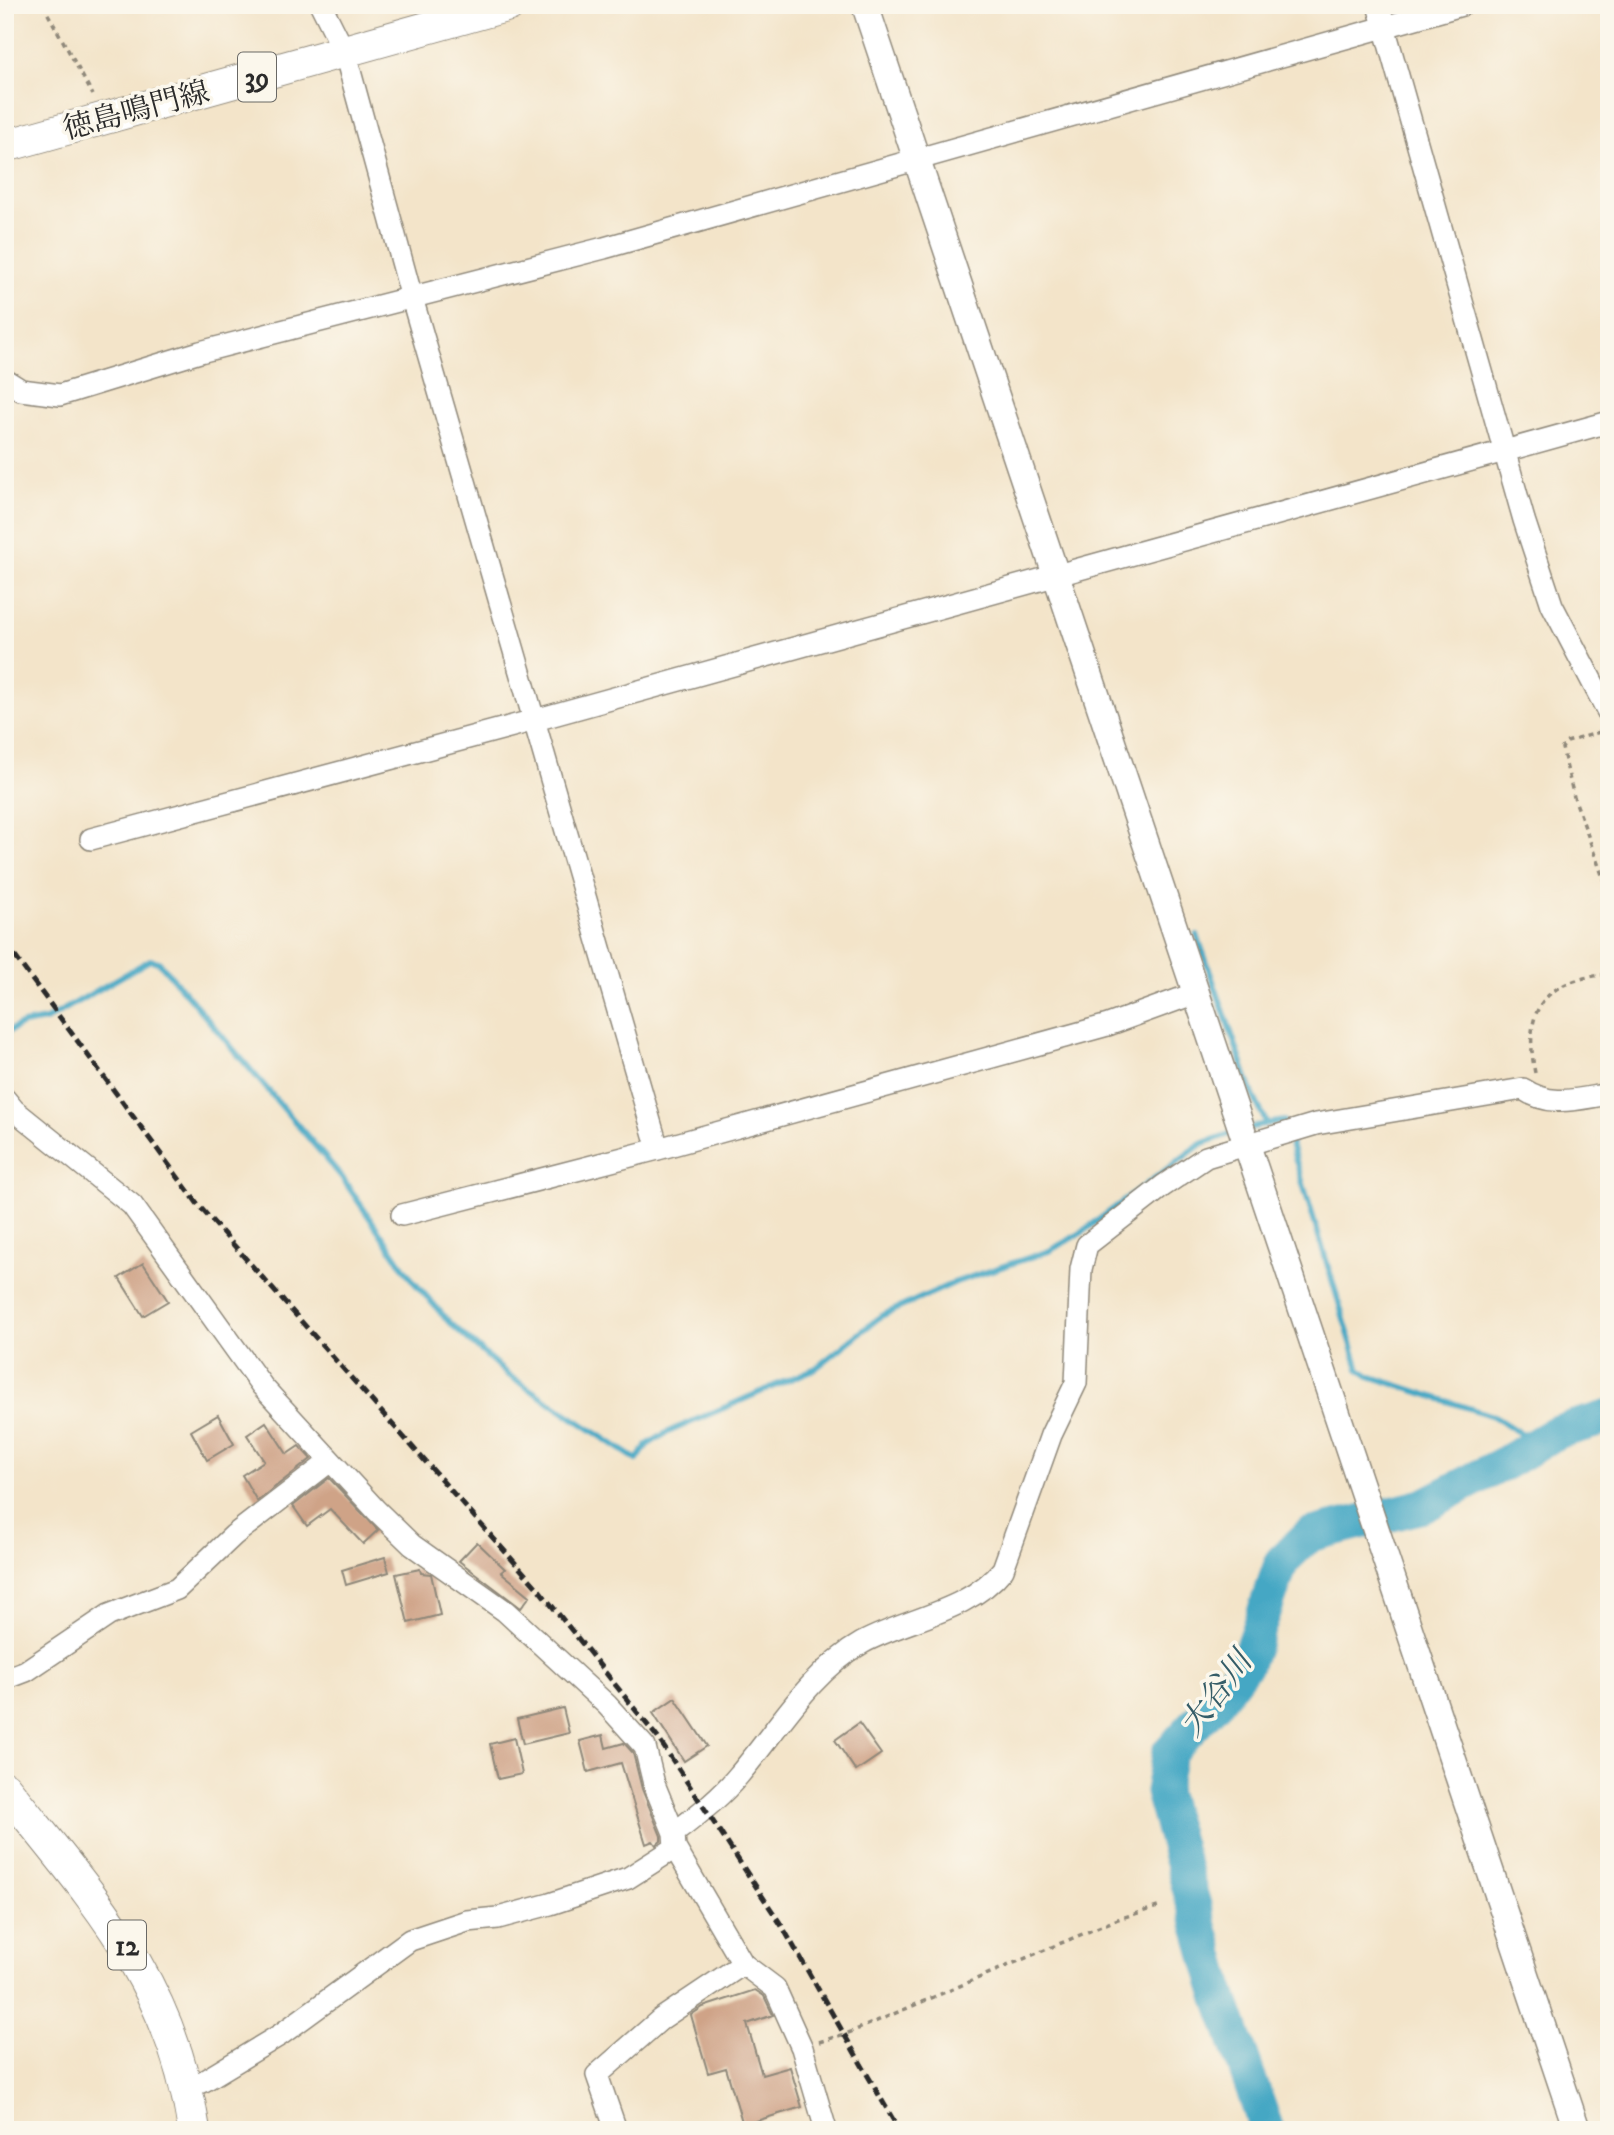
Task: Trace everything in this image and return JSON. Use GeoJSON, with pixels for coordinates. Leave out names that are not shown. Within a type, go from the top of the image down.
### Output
{"type":"FeatureCollection","features":[{"type":"Feature","properties":{"kind":"main road","name":"徳島鳴門線"},"geometry":{"type":"LineString","coordinates":[[5,146],[509,5]]}},
{"type":"Feature","properties":{"kind":"main road","name":"12"},"geometry":{"type":"LineString","coordinates":[[5,1788],[121,1936],[151,1986],[173,2039],[188,2087],[194,2130]]}},
{"type":"Feature","properties":{"kind":"street"},"geometry":{"type":"LineString","coordinates":[[321,5],[345,53],[412,298],[658,1149]]}},
{"type":"Feature","properties":{"kind":"street"},"geometry":{"type":"LineString","coordinates":[[865,5],[1577,2130]]}},
{"type":"Feature","properties":{"kind":"street"},"geometry":{"type":"LineString","coordinates":[[1378,5],[1506,448],[1524,520],[1552,605],[1609,714]]}},
{"type":"Feature","properties":{"kind":"street"},"geometry":{"type":"LineString","coordinates":[[5,380],[21,390],[60,395],[200,352],[604,248],[1462,5]]}},
{"type":"Feature","properties":{"kind":"street"},"geometry":{"type":"LineString","coordinates":[[91,839],[535,720],[1506,448],[1609,422]]}},
{"type":"Feature","properties":{"kind":"street"},"geometry":{"type":"LineString","coordinates":[[402,1216],[658,1149],[1108,1025],[1196,993]]}},
{"type":"Feature","properties":{"kind":"street"},"geometry":{"type":"LineString","coordinates":[[188,2087],[204,2081],[280,2035],[410,1940],[467,1921],[498,1918],[550,1904],[628,1878],[674,1841],[737,1778],[814,1684],[840,1658],[863,1643],[952,1606],[994,1581],[1003,1569],[1051,1435],[1076,1382],[1081,1269],[1087,1245],[1163,1186],[1242,1134],[1276,1133],[1523,1089],[1539,1100],[1561,1102],[1609,1094]]}},
{"type":"Feature","properties":{"kind":"street"},"geometry":{"type":"LineString","coordinates":[[5,1099],[14,1110],[132,1205],[248,1367],[329,1462],[412,1545],[505,1611],[607,1705],[645,1746],[654,1784],[674,1841],[743,1964],[775,1988],[802,2048],[826,2130]]}},
{"type":"Feature","properties":{"kind":"street"},"geometry":{"type":"LineString","coordinates":[[5,1679],[26,1671],[109,1615],[177,1589],[234,1535],[329,1462]]}},
{"type":"Feature","properties":{"kind":"street"},"geometry":{"type":"LineString","coordinates":[[616,2130],[597,2075],[661,2019],[743,1964]]}},
{"type":"Feature","properties":{"kind":"path"},"geometry":{"type":"LineString","coordinates":[[43,5],[105,118]]}},
{"type":"Feature","properties":{"kind":"path"},"geometry":{"type":"LineString","coordinates":[[1609,730],[1567,742],[1562,748],[1574,797],[1609,894]]}},
{"type":"Feature","properties":{"kind":"path"},"geometry":{"type":"LineString","coordinates":[[1532,1096],[1536,1082],[1530,1046],[1533,1016],[1544,997],[1567,984],[1609,974]]}},
{"type":"Feature","properties":{"kind":"path"},"geometry":{"type":"LineString","coordinates":[[802,2048],[851,2032],[1118,1919],[1161,1906]]}},
{"type":"Feature","properties":{"kind":"building"},"geometry":{"type":"Polygon","coordinates":[[[143,1263],[168,1301],[143,1316],[119,1278],[143,1263]]]}},
{"type":"Feature","properties":{"kind":"building"},"geometry":{"type":"Polygon","coordinates":[[[218,1415],[234,1444],[207,1460],[191,1431],[218,1415]]]}},
{"type":"Feature","properties":{"kind":"building"},"geometry":{"type":"Polygon","coordinates":[[[266,1422],[287,1454],[299,1446],[311,1459],[257,1501],[242,1475],[264,1461],[247,1435],[266,1422]]]}},
{"type":"Feature","properties":{"kind":"building"},"geometry":{"type":"Polygon","coordinates":[[[329,1478],[378,1530],[363,1544],[330,1509],[307,1526],[293,1506],[329,1478]]]}},
{"type":"Feature","properties":{"kind":"building"},"geometry":{"type":"Polygon","coordinates":[[[477,1542],[505,1569],[501,1572],[530,1596],[521,1608],[459,1561],[477,1542]]]}},
{"type":"Feature","properties":{"kind":"building"},"geometry":{"type":"Polygon","coordinates":[[[385,1557],[389,1572],[346,1585],[342,1570],[385,1557]]]}},
{"type":"Feature","properties":{"kind":"building"},"geometry":{"type":"Polygon","coordinates":[[[420,1569],[421,1573],[431,1574],[440,1615],[408,1623],[396,1574],[420,1569]]]}},
{"type":"Feature","properties":{"kind":"building"},"geometry":{"type":"Polygon","coordinates":[[[675,1698],[707,1746],[684,1761],[653,1713],[675,1698]]]}},
{"type":"Feature","properties":{"kind":"building"},"geometry":{"type":"Polygon","coordinates":[[[563,1708],[569,1733],[523,1744],[517,1719],[563,1708]]]}},
{"type":"Feature","properties":{"kind":"building"},"geometry":{"type":"Polygon","coordinates":[[[859,1723],[881,1754],[856,1771],[835,1740],[859,1723]]]}},
{"type":"Feature","properties":{"kind":"building"},"geometry":{"type":"Polygon","coordinates":[[[603,1735],[606,1748],[624,1743],[633,1753],[642,1789],[661,1836],[661,1841],[656,1845],[653,1841],[646,1844],[621,1763],[588,1772],[580,1741],[603,1735]]]}},
{"type":"Feature","properties":{"kind":"building"},"geometry":{"type":"Polygon","coordinates":[[[514,1738],[522,1774],[498,1779],[490,1744],[514,1738]]]}},
{"type":"Feature","properties":{"kind":"building"},"geometry":{"type":"Polygon","coordinates":[[[755,1990],[764,1996],[773,2015],[747,2024],[762,2075],[790,2067],[802,2107],[743,2125],[726,2068],[708,2073],[691,2015],[703,2007],[755,1990]]]}},
{"type":"Feature","properties":{"kind":"waterway"},"geometry":{"type":"LineString","coordinates":[[1197,935],[1253,1095],[1267,1124],[1284,1121],[1359,1369],[1369,1376],[1493,1416],[1537,1444]]}},
{"type":"Feature","properties":{"kind":"waterway"},"geometry":{"type":"LineString","coordinates":[[5,1033],[23,1024],[46,1020],[150,960],[159,962],[341,1176],[413,1281],[449,1322],[508,1375],[637,1460],[647,1445],[668,1432],[816,1368],[881,1316],[956,1282],[1049,1251],[1081,1233],[1201,1144],[1235,1132]]}},
{"type":"Feature","properties":{"kind":"waterway"},"geometry":{"type":"LineString","coordinates":[[1249,1128],[1267,1124]]}},
{"type":"Feature","properties":{"kind":"waterway","name":"大谷川"},"geometry":{"type":"LineString","coordinates":[[1267,2130],[1216,1983],[1162,1792],[1169,1752],[1218,1700],[1247,1661],[1282,1561],[1309,1535],[1423,1506],[1557,1432],[1609,1417]]}},
{"type":"Feature","properties":{"kind":"railway"},"geometry":{"type":"LineString","coordinates":[[5,943],[200,1207],[540,1591],[658,1738],[782,1926],[899,2130]]}}]}
